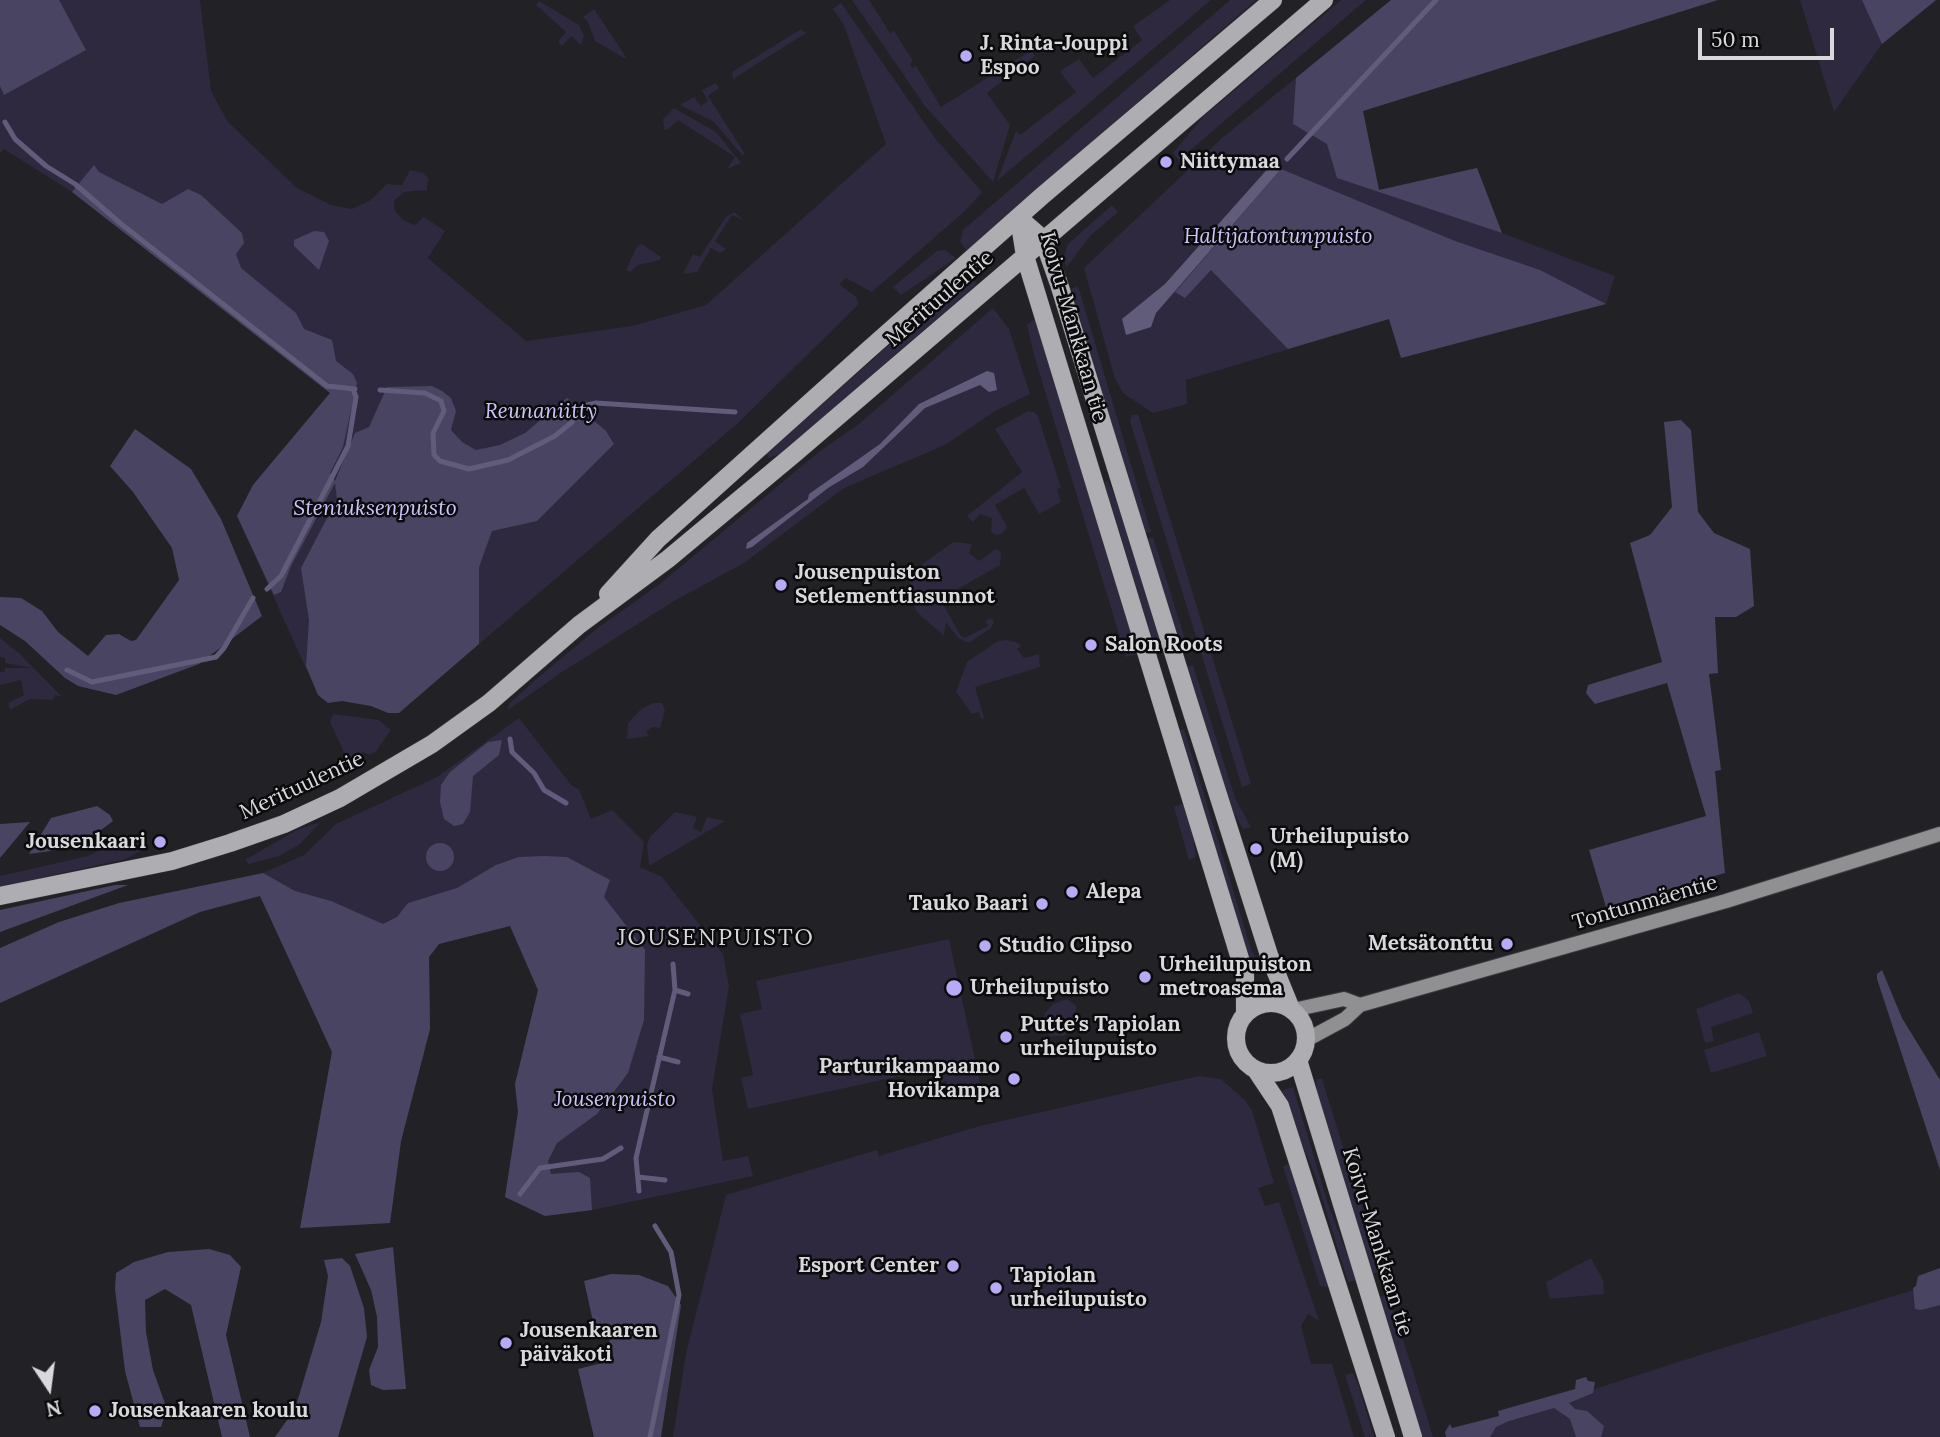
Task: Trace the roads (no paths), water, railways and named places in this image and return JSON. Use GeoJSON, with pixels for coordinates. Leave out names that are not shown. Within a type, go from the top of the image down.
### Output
{"type":"FeatureCollection","features":[{"type":"Feature","properties":{"kind":"main road","name":"Merituulentie"},"geometry":{"type":"LineString","coordinates":[[579,625],[658,538],[1019,218],[1273,0]]}},
{"type":"Feature","properties":{"kind":"main road","name":"Merituulentie"},"geometry":{"type":"LineString","coordinates":[[0,896],[172,861],[230,843],[315,810],[396,768],[432,744],[489,703],[579,625],[731,507],[1324,0]]}},
{"type":"Feature","properties":{"kind":"main road","name":"Koivu-Mankkaan tie"},"geometry":{"type":"LineString","coordinates":[[1019,218],[1043,239],[1265,942],[1292,1009]]}},
{"type":"Feature","properties":{"kind":"main road","name":"Koivu-Mankkaan tie"},"geometry":{"type":"LineString","coordinates":[[1019,218],[1025,256],[1245,975],[1245,1012]]}},
{"type":"Feature","properties":{"kind":"main road"},"geometry":{"type":"LineString","coordinates":[[1256,1070],[1279,1072],[1298,1060],[1306,1040],[1303,1023],[1292,1009],[1268,1002],[1245,1012],[1236,1031],[1237,1048],[1241,1057],[1256,1070],[1280,1106],[1386,1437]]}},
{"type":"Feature","properties":{"kind":"main road","name":"Koivu-Mankkaan tie"},"geometry":{"type":"LineString","coordinates":[[1298,1060],[1413,1437]]}},
{"type":"Feature","properties":{"kind":"street","name":"Tontunmäentie"},"geometry":{"type":"LineString","coordinates":[[1306,1040],[1345,1018],[1360,1005],[1713,905],[1940,834]]}},
{"type":"Feature","properties":{"kind":"street","name":"Tontunmäentie"},"geometry":{"type":"LineString","coordinates":[[1292,1009],[1344,999],[1360,1005]]}},
{"type":"Feature","properties":{"kind":"waterway"},"geometry":{"type":"LineString","coordinates":[[1287,159],[1436,0]]}},
{"type":"Feature","properties":{"kind":"waterway"},"geometry":{"type":"LineString","coordinates":[[5,122],[15,139],[46,166],[75,184],[120,223],[327,386],[355,389]]}},
{"type":"Feature","properties":{"kind":"waterway"},"geometry":{"type":"LineString","coordinates":[[267,589],[281,576],[348,446],[356,397],[353,389]]}},
{"type":"Feature","properties":{"kind":"waterway"},"geometry":{"type":"LineString","coordinates":[[380,390],[425,393],[441,401],[444,411],[433,433],[434,455],[440,461],[469,469],[508,460],[555,436],[572,422],[583,406],[596,403],[735,412]]}},
{"type":"Feature","properties":{"kind":"waterway"},"geometry":{"type":"LineString","coordinates":[[67,670],[92,682],[216,657],[253,598]]}},
{"type":"Feature","properties":{"kind":"waterway"},"geometry":{"type":"LineString","coordinates":[[510,739],[512,752],[534,773],[544,790],[566,803]]}},
{"type":"Feature","properties":{"kind":"waterway"},"geometry":{"type":"LineString","coordinates":[[639,1191],[636,1158],[675,990],[673,964]]}},
{"type":"Feature","properties":{"kind":"waterway"},"geometry":{"type":"LineString","coordinates":[[675,990],[688,994]]}},
{"type":"Feature","properties":{"kind":"waterway"},"geometry":{"type":"LineString","coordinates":[[659,1057],[678,1062]]}},
{"type":"Feature","properties":{"kind":"waterway"},"geometry":{"type":"LineString","coordinates":[[520,1194],[540,1168],[603,1159],[621,1148]]}},
{"type":"Feature","properties":{"kind":"waterway"},"geometry":{"type":"LineString","coordinates":[[638,1177],[665,1180]]}},
{"type":"Feature","properties":{"kind":"waterway"},"geometry":{"type":"LineString","coordinates":[[650,1437],[679,1295],[671,1252],[655,1226]]}},
{"type":"Feature","properties":{"kind":"place","name":"J. Rinta-Jouppi Espoo"},"geometry":{"type":"Point","coordinates":[966,56]}},
{"type":"Feature","properties":{"kind":"place","name":"Niittymaa"},"geometry":{"type":"Point","coordinates":[1166,162]}},
{"type":"Feature","properties":{"kind":"place","name":"Jousenpuiston Setlementtiasunnot"},"geometry":{"type":"Point","coordinates":[781,585]}},
{"type":"Feature","properties":{"kind":"place","name":"Salon Roots"},"geometry":{"type":"Point","coordinates":[1091,645]}},
{"type":"Feature","properties":{"kind":"place","name":"Jousenkaari"},"geometry":{"type":"Point","coordinates":[160,842]}},
{"type":"Feature","properties":{"kind":"place","name":"Urheilupuisto (M)"},"geometry":{"type":"Point","coordinates":[1256,849]}},
{"type":"Feature","properties":{"kind":"place","name":"Alepa"},"geometry":{"type":"Point","coordinates":[1072,892]}},
{"type":"Feature","properties":{"kind":"place","name":"Tauko Baari"},"geometry":{"type":"Point","coordinates":[1042,904]}},
{"type":"Feature","properties":{"kind":"place","name":"Metsätonttu"},"geometry":{"type":"Point","coordinates":[1507,944]}},
{"type":"Feature","properties":{"kind":"place","name":"Studio Clipso"},"geometry":{"type":"Point","coordinates":[985,946]}},
{"type":"Feature","properties":{"kind":"place","name":"Urheilupuiston metroasema"},"geometry":{"type":"Point","coordinates":[1145,977]}},
{"type":"Feature","properties":{"kind":"place","name":"Urheilupuisto"},"geometry":{"type":"Point","coordinates":[954,988]}},
{"type":"Feature","properties":{"kind":"place","name":"Putte’s Tapiolan urheilupuisto"},"geometry":{"type":"Point","coordinates":[1006,1037]}},
{"type":"Feature","properties":{"kind":"place","name":"Parturikampaamo Hovikampa"},"geometry":{"type":"Point","coordinates":[1014,1079]}},
{"type":"Feature","properties":{"kind":"place","name":"Esport Center"},"geometry":{"type":"Point","coordinates":[953,1266]}},
{"type":"Feature","properties":{"kind":"place","name":"Tapiolan urheilupuisto"},"geometry":{"type":"Point","coordinates":[996,1288]}},
{"type":"Feature","properties":{"kind":"place","name":"Jousenkaaren päiväkoti"},"geometry":{"type":"Point","coordinates":[506,1343]}},
{"type":"Feature","properties":{"kind":"place","name":"Jousenkaaren koulu"},"geometry":{"type":"Point","coordinates":[95,1411]}},
{"type":"Feature","properties":{"kind":"district","name":"JOUSENPUISTO"},"geometry":{"type":"Point","coordinates":[716,938]}},
{"type":"Feature","properties":{"kind":"park label","name":"Haltijatontunpuisto"},"geometry":{"type":"Point","coordinates":[1278,237]}},
{"type":"Feature","properties":{"kind":"park label","name":"Reunaniitty"},"geometry":{"type":"Point","coordinates":[541,412]}},
{"type":"Feature","properties":{"kind":"park label","name":"Steniuksenpuisto"},"geometry":{"type":"Point","coordinates":[375,509]}},
{"type":"Feature","properties":{"kind":"park label","name":"Jousenpuisto"},"geometry":{"type":"Point","coordinates":[615,1100]}}]}
